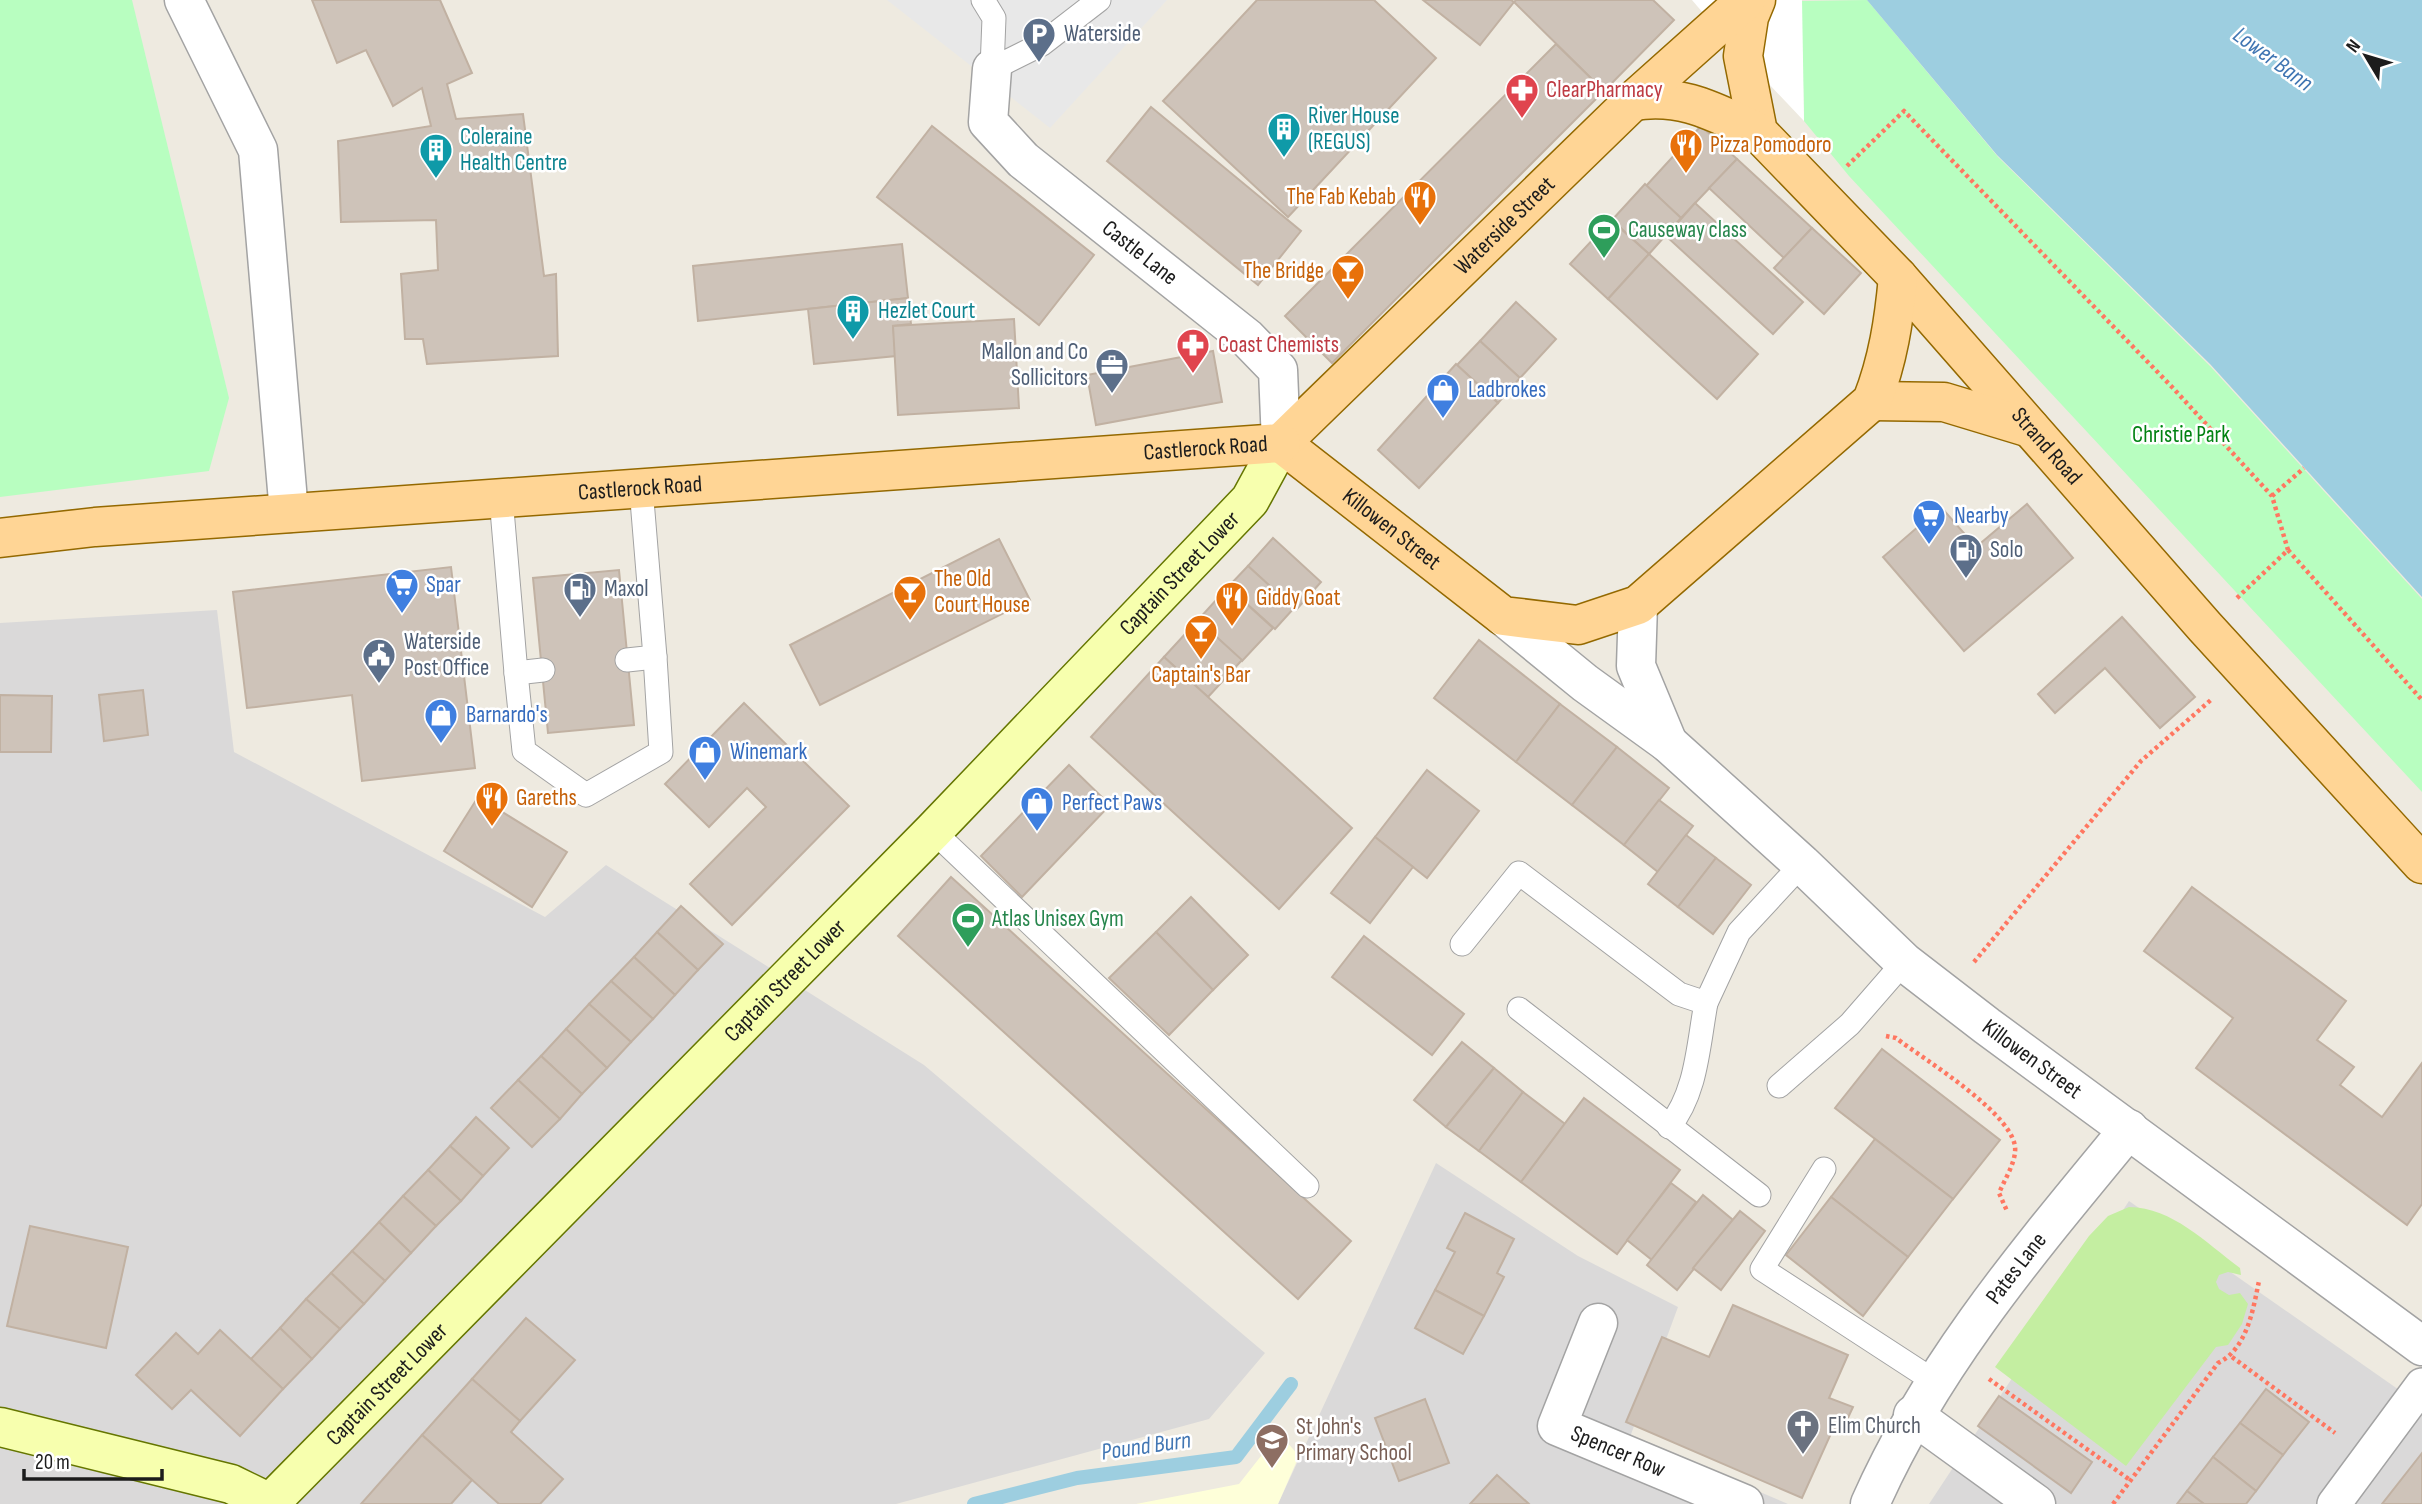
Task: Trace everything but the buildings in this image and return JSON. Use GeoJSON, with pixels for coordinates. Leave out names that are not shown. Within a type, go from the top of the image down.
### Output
{"type":"FeatureCollection","features":[{"type":"Feature","properties":{"kind":"main road","name":"Waterside Street"},"geometry":{"type":"LineString","coordinates":[[1281,443],[1633,101],[1746,0]]}},
{"type":"Feature","properties":{"kind":"main road"},"geometry":{"type":"LineString","coordinates":[[1756,0],[1749,18],[1743,56],[1758,132]]}},
{"type":"Feature","properties":{"kind":"main road"},"geometry":{"type":"LineString","coordinates":[[1633,101],[1658,97],[1696,103],[1758,132]]}},
{"type":"Feature","properties":{"kind":"main road","name":"Strand Road"},"geometry":{"type":"LineString","coordinates":[[1758,132],[1898,277],[2205,626],[2422,864]]}},
{"type":"Feature","properties":{"kind":"main road"},"geometry":{"type":"LineString","coordinates":[[1503,616],[1578,625],[1638,605],[1872,401],[1884,370],[1893,331],[1898,277]]}},
{"type":"Feature","properties":{"kind":"main road"},"geometry":{"type":"LineString","coordinates":[[1872,401],[1944,402],[2030,428]]}},
{"type":"Feature","properties":{"kind":"main road","name":"Castlerock Road"},"geometry":{"type":"LineString","coordinates":[[0,538],[95,527],[1281,443]]}},
{"type":"Feature","properties":{"kind":"main road","name":"Killowen Street"},"geometry":{"type":"LineString","coordinates":[[1281,443],[1503,616]]}},
{"type":"Feature","properties":{"kind":"main road","name":"Captain Street Lower"},"geometry":{"type":"LineString","coordinates":[[270,1504],[933,831],[1250,500],[1281,443]]}},
{"type":"Feature","properties":{"kind":"main road"},"geometry":{"type":"LineString","coordinates":[[0,1427],[231,1484],[270,1504]]}},
{"type":"Feature","properties":{"kind":"street"},"geometry":{"type":"LineString","coordinates":[[184,0],[258,150],[289,513]]}},
{"type":"Feature","properties":{"kind":"street","name":"Castle Lane"},"geometry":{"type":"LineString","coordinates":[[992,69],[988,122],[1023,159],[1247,338],[1279,370],[1281,443]]}},
{"type":"Feature","properties":{"kind":"street","name":"Killowen Street"},"geometry":{"type":"LineString","coordinates":[[1638,605],[1636,666],[1668,743]]}},
{"type":"Feature","properties":{"kind":"street","name":"Killowen Street"},"geometry":{"type":"LineString","coordinates":[[1503,616],[1585,683],[1668,743],[1802,864],[1904,962],[2422,1346]]}},
{"type":"Feature","properties":{"kind":"street","name":"Pates Lane"},"geometry":{"type":"LineString","coordinates":[[1870,1504],[1913,1415],[1944,1367],[2026,1257],[2129,1129]]}},
{"type":"Feature","properties":{"kind":"street","name":"Spencer Row"},"geometry":{"type":"LineString","coordinates":[[1598,1323],[1557,1426],[1744,1504]]}},
{"type":"Feature","properties":{"kind":"street"},"geometry":{"type":"LineString","coordinates":[[2334,1504],[2422,1385]]}},
{"type":"Feature","properties":{"kind":"street"},"geometry":{"type":"LineString","coordinates":[[1913,1415],[2036,1504]]}},
{"type":"Feature","properties":{"kind":"lane"},"geometry":{"type":"LineString","coordinates":[[983,0],[994,18],[992,69],[1042,44],[1099,0]]}},
{"type":"Feature","properties":{"kind":"lane"},"geometry":{"type":"LineString","coordinates":[[501,498],[524,751],[586,795],[661,752],[641,488]]}},
{"type":"Feature","properties":{"kind":"lane"},"geometry":{"type":"LineString","coordinates":[[627,660],[655,657]]}},
{"type":"Feature","properties":{"kind":"lane"},"geometry":{"type":"LineString","coordinates":[[516,673],[543,670]]}},
{"type":"Feature","properties":{"kind":"lane"},"geometry":{"type":"LineString","coordinates":[[933,831],[1307,1186]]}},
{"type":"Feature","properties":{"kind":"lane"},"geometry":{"type":"LineString","coordinates":[[1669,1127],[1684,1108],[1691,1090],[1706,1003],[1739,932],[1802,864]]}},
{"type":"Feature","properties":{"kind":"lane"},"geometry":{"type":"LineString","coordinates":[[1462,944],[1519,873],[1679,994],[1706,1003]]}},
{"type":"Feature","properties":{"kind":"lane"},"geometry":{"type":"LineString","coordinates":[[1779,1086],[1850,1024],[1904,962]]}},
{"type":"Feature","properties":{"kind":"lane"},"geometry":{"type":"LineString","coordinates":[[1519,1009],[1759,1195]]}},
{"type":"Feature","properties":{"kind":"lane"},"geometry":{"type":"LineString","coordinates":[[1824,1169],[1762,1269],[1944,1367]]}},
{"type":"Feature","properties":{"kind":"path"},"geometry":{"type":"LineString","coordinates":[[1844,169],[1904,111],[2173,388],[2272,496],[2288,550],[2422,700]]}},
{"type":"Feature","properties":{"kind":"path"},"geometry":{"type":"LineString","coordinates":[[2272,496],[2304,468]]}},
{"type":"Feature","properties":{"kind":"path"},"geometry":{"type":"LineString","coordinates":[[2205,626],[2288,550]]}},
{"type":"Feature","properties":{"kind":"path"},"geometry":{"type":"LineString","coordinates":[[1947,995],[2141,761],[2245,670]]}},
{"type":"Feature","properties":{"kind":"path"},"geometry":{"type":"LineString","coordinates":[[1850,1024],[1896,1038],[1999,1116],[2012,1135],[2016,1152],[1999,1193],[2026,1257]]}},
{"type":"Feature","properties":{"kind":"path"},"geometry":{"type":"LineString","coordinates":[[2113,1504],[2218,1363],[2232,1357],[2249,1323],[2271,1234]]}},
{"type":"Feature","properties":{"kind":"path"},"geometry":{"type":"LineString","coordinates":[[2232,1357],[2368,1458]]}},
{"type":"Feature","properties":{"kind":"path"},"geometry":{"type":"LineString","coordinates":[[1944,1367],[2130,1480]]}},
{"type":"Feature","properties":{"kind":"shaded area","name":"Waterside"},"geometry":{"type":"Polygon","coordinates":[[[887,0],[1167,0],[1050,128],[887,0]]]}},
{"type":"Feature","properties":{"kind":"shaded area"},"geometry":{"type":"Polygon","coordinates":[[[217,610],[234,752],[545,917],[606,865],[924,1065],[1265,1353],[1209,1419],[896,1504],[0,1504],[0,623],[217,610]]]}},
{"type":"Feature","properties":{"kind":"shaded area"},"geometry":{"type":"Polygon","coordinates":[[[1436,1163],[1578,1256],[1678,1307],[1630,1437],[1788,1504],[1278,1504],[1436,1163]]]}},
{"type":"Feature","properties":{"kind":"shaded area"},"geometry":{"type":"Polygon","coordinates":[[[2129,1201],[2422,1406],[2422,1504],[1929,1504],[2129,1201]]]}},
{"type":"Feature","properties":{"kind":"shaded area","name":"St John's Primary School"},"geometry":{"type":"Polygon","coordinates":[[[1279,1433],[1299,1456],[1278,1504],[1136,1504],[1239,1484],[1279,1433]]]}},
{"type":"Feature","properties":{"kind":"green space"},"geometry":{"type":"Polygon","coordinates":[[[0,0],[132,0],[229,398],[209,471],[0,497],[0,0]]]}},
{"type":"Feature","properties":{"kind":"green space","name":"Christie Park"},"geometry":{"type":"Polygon","coordinates":[[[1867,0],[1998,157],[2210,366],[2422,599],[2422,792],[1849,176],[1804,121],[1801,1],[1867,0]]]}},
{"type":"Feature","properties":{"kind":"green space"},"geometry":{"type":"Polygon","coordinates":[[[2129,1207],[2160,1213],[2174,1220],[2240,1268],[2241,1275],[2228,1272],[2219,1275],[2216,1282],[2219,1289],[2229,1295],[2240,1293],[2248,1304],[2242,1324],[2228,1345],[2216,1347],[2126,1466],[1995,1367],[2089,1236],[2108,1216],[2129,1207]]]}},
{"type":"Feature","properties":{"kind":"water","name":"Lower Bann"},"geometry":{"type":"Polygon","coordinates":[[[1867,0],[2422,0],[2422,597],[2210,364],[1997,155],[1867,0]]]}},
{"type":"Feature","properties":{"kind":"pier"},"geometry":{"type":"Polygon","coordinates":[[[1692,0],[1802,0],[1804,121],[1715,27],[1692,0]]]}},
{"type":"Feature","properties":{"kind":"waterway","name":"Pound Burn"},"geometry":{"type":"LineString","coordinates":[[974,1504],[1077,1478],[1236,1457],[1291,1384]]}},
{"type":"Feature","properties":{"kind":"place","name":"Waterside"},"geometry":{"type":"Point","coordinates":[1039,64]}},
{"type":"Feature","properties":{"kind":"place","name":"ClearPharmacy"},"geometry":{"type":"Point","coordinates":[1522,120]}},
{"type":"Feature","properties":{"kind":"place","name":"River House (REGUS)"},"geometry":{"type":"Point","coordinates":[1284,159]}},
{"type":"Feature","properties":{"kind":"place","name":"Pizza Pomodoro"},"geometry":{"type":"Point","coordinates":[1686,175]}},
{"type":"Feature","properties":{"kind":"place","name":"Coleraine Health Centre"},"geometry":{"type":"Point","coordinates":[436,180]}},
{"type":"Feature","properties":{"kind":"place","name":"The Fab Kebab"},"geometry":{"type":"Point","coordinates":[1420,227]}},
{"type":"Feature","properties":{"kind":"place","name":"Causeway class"},"geometry":{"type":"Point","coordinates":[1604,260]}},
{"type":"Feature","properties":{"kind":"place","name":"The Bridge"},"geometry":{"type":"Point","coordinates":[1348,301]}},
{"type":"Feature","properties":{"kind":"place","name":"Hezlet Court"},"geometry":{"type":"Point","coordinates":[853,341]}},
{"type":"Feature","properties":{"kind":"place","name":"Coast Chemists"},"geometry":{"type":"Point","coordinates":[1193,375]}},
{"type":"Feature","properties":{"kind":"place","name":"Mallon and Co Sollicitors"},"geometry":{"type":"Point","coordinates":[1112,395]}},
{"type":"Feature","properties":{"kind":"place","name":"Ladbrokes"},"geometry":{"type":"Point","coordinates":[1443,420]}},
{"type":"Feature","properties":{"kind":"place","name":"Nearby"},"geometry":{"type":"Point","coordinates":[1929,546]}},
{"type":"Feature","properties":{"kind":"place","name":"Solo"},"geometry":{"type":"Point","coordinates":[1966,580]}},
{"type":"Feature","properties":{"kind":"place","name":"Spar"},"geometry":{"type":"Point","coordinates":[402,615]}},
{"type":"Feature","properties":{"kind":"place","name":"Maxol"},"geometry":{"type":"Point","coordinates":[580,619]}},
{"type":"Feature","properties":{"kind":"place","name":"The Old Court House"},"geometry":{"type":"Point","coordinates":[910,622]}},
{"type":"Feature","properties":{"kind":"place","name":"Giddy Goat"},"geometry":{"type":"Point","coordinates":[1232,628]}},
{"type":"Feature","properties":{"kind":"place","name":"Captain's Bar"},"geometry":{"type":"Point","coordinates":[1201,661]}},
{"type":"Feature","properties":{"kind":"place","name":"Waterside Post Office"},"geometry":{"type":"Point","coordinates":[379,685]}},
{"type":"Feature","properties":{"kind":"place","name":"Barnardo's"},"geometry":{"type":"Point","coordinates":[441,745]}},
{"type":"Feature","properties":{"kind":"place","name":"Winemark"},"geometry":{"type":"Point","coordinates":[705,782]}},
{"type":"Feature","properties":{"kind":"place","name":"Gareths"},"geometry":{"type":"Point","coordinates":[492,828]}},
{"type":"Feature","properties":{"kind":"place","name":"Perfect Paws"},"geometry":{"type":"Point","coordinates":[1037,833]}},
{"type":"Feature","properties":{"kind":"place","name":"Atlas Unisex Gym"},"geometry":{"type":"Point","coordinates":[968,949]}},
{"type":"Feature","properties":{"kind":"place","name":"Elim Church"},"geometry":{"type":"Point","coordinates":[1803,1456]}},
{"type":"Feature","properties":{"kind":"place","name":"St John's Primary School"},"geometry":{"type":"Point","coordinates":[1272,1470]}}]}
